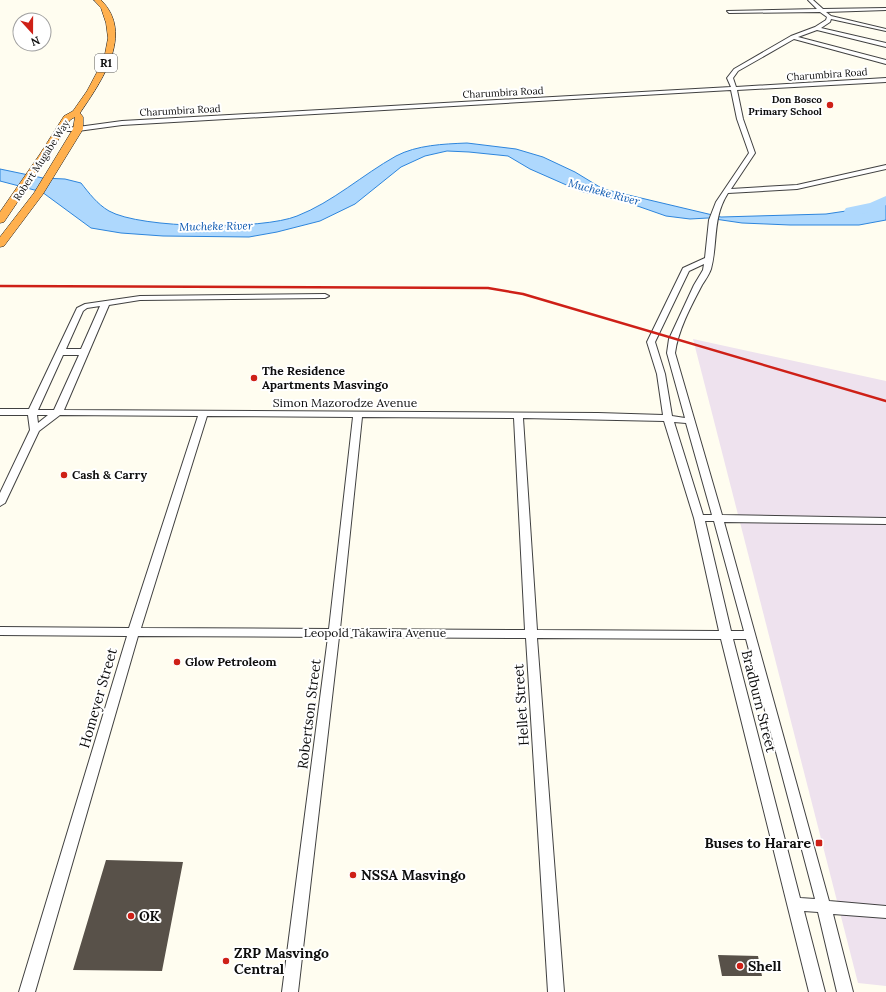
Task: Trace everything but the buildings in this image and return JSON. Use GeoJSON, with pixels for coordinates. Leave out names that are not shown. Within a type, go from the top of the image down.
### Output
{"type":"FeatureCollection","features":[{"type":"Feature","properties":{"kind":"highway","name":"R1"},"geometry":{"type":"LineString","coordinates":[[76,113],[98,80],[108,59],[111,45],[111,30],[108,17],[101,4]]}},
{"type":"Feature","properties":{"kind":"highway","name":"Robert Mugabe Way"},"geometry":{"type":"LineString","coordinates":[[0,220],[19,194],[67,118],[76,113],[79,117],[79,126],[38,194],[0,244]]}},
{"type":"Feature","properties":{"kind":"street"},"geometry":{"type":"LineString","coordinates":[[810,0],[829,17],[886,30]]}},
{"type":"Feature","properties":{"kind":"street"},"geometry":{"type":"LineString","coordinates":[[729,12],[886,8]]}},
{"type":"Feature","properties":{"kind":"street"},"geometry":{"type":"LineString","coordinates":[[734,89],[730,78],[736,70],[793,37],[817,28],[827,22],[829,17]]}},
{"type":"Feature","properties":{"kind":"street"},"geometry":{"type":"LineString","coordinates":[[817,28],[886,45]]}},
{"type":"Feature","properties":{"kind":"street"},"geometry":{"type":"LineString","coordinates":[[793,37],[886,62]]}},
{"type":"Feature","properties":{"kind":"street","name":"Charumbira Road"},"geometry":{"type":"LineString","coordinates":[[63,126],[886,80]]}},
{"type":"Feature","properties":{"kind":"street","name":"Bradburn Street"},"geometry":{"type":"LineString","coordinates":[[734,89],[736,107],[752,154],[719,202],[713,220],[710,259],[707,270],[698,285],[674,339],[671,353],[751,635],[824,907],[845,992]]}},
{"type":"Feature","properties":{"kind":"street"},"geometry":{"type":"LineString","coordinates":[[727,190],[804,186],[849,174],[886,167]]}},
{"type":"Feature","properties":{"kind":"street","name":"Bradburn Street"},"geometry":{"type":"LineString","coordinates":[[710,259],[686,270],[651,342],[661,374],[668,418],[674,433],[699,518],[726,635],[817,992]]}},
{"type":"Feature","properties":{"kind":"street"},"geometry":{"type":"LineString","coordinates":[[35,430],[32,412],[80,310],[88,305],[105,304],[114,301],[140,298],[324,296]]}},
{"type":"Feature","properties":{"kind":"street"},"geometry":{"type":"LineString","coordinates":[[0,503],[35,430],[58,412],[105,304]]}},
{"type":"Feature","properties":{"kind":"street"},"geometry":{"type":"LineString","coordinates":[[60,352],[84,352]]}},
{"type":"Feature","properties":{"kind":"street","name":"Simon Mazorodze Avenue"},"geometry":{"type":"LineString","coordinates":[[0,412],[358,416],[518,416],[668,418],[690,421]]}},
{"type":"Feature","properties":{"kind":"street","name":"Homeyer Street"},"geometry":{"type":"LineString","coordinates":[[27,992],[134,631],[203,414]]}},
{"type":"Feature","properties":{"kind":"street","name":"Robertson Street"},"geometry":{"type":"LineString","coordinates":[[290,992],[334,633],[358,416]]}},
{"type":"Feature","properties":{"kind":"street","name":"Hellet Street"},"geometry":{"type":"LineString","coordinates":[[518,416],[531,633],[556,992]]}},
{"type":"Feature","properties":{"kind":"street"},"geometry":{"type":"LineString","coordinates":[[699,518],[886,521]]}},
{"type":"Feature","properties":{"kind":"street","name":"Leopold Takawira Avenue"},"geometry":{"type":"LineString","coordinates":[[0,631],[751,635]]}},
{"type":"Feature","properties":{"kind":"street"},"geometry":{"type":"LineString","coordinates":[[795,904],[886,912]]}},
{"type":"Feature","properties":{"kind":"shaded area"},"geometry":{"type":"Polygon","coordinates":[[[693,339],[886,381],[886,986],[858,983],[693,339]]]}},
{"type":"Feature","properties":{"kind":"water"},"geometry":{"type":"Polygon","coordinates":[[[467,143],[516,149],[543,157],[575,172],[603,189],[721,217],[826,214],[866,208],[886,202],[886,220],[859,225],[790,225],[742,223],[708,218],[690,219],[666,216],[626,202],[580,191],[530,169],[508,156],[447,151],[425,156],[401,167],[355,204],[320,221],[277,232],[249,237],[163,236],[121,233],[91,228],[42,192],[0,181],[0,169],[43,178],[65,179],[81,183],[97,202],[109,211],[125,217],[147,221],[202,226],[258,224],[280,221],[310,210],[335,196],[383,163],[404,152],[421,147],[467,143]]]}},
{"type":"Feature","properties":{"kind":"waterway","name":"Mucheke River"},"geometry":{"type":"LineString","coordinates":[[851,211],[874,206],[886,200]]}},
{"type":"Feature","properties":{"kind":"railway"},"geometry":{"type":"LineString","coordinates":[[0,286],[488,288],[523,294],[886,401]]}},
{"type":"Feature","properties":{"kind":"place","name":"Don Bosco Primary School"},"geometry":{"type":"Point","coordinates":[830,105]}},
{"type":"Feature","properties":{"kind":"place","name":"The Residence Apartments Masvingo"},"geometry":{"type":"Point","coordinates":[254,378]}},
{"type":"Feature","properties":{"kind":"place","name":"Cash & Carry"},"geometry":{"type":"Point","coordinates":[64,475]}},
{"type":"Feature","properties":{"kind":"place","name":"Glow Petroleom"},"geometry":{"type":"Point","coordinates":[177,662]}},
{"type":"Feature","properties":{"kind":"place","name":"Buses to Harare"},"geometry":{"type":"Point","coordinates":[819,843]}},
{"type":"Feature","properties":{"kind":"place","name":"NSSA Masvingo"},"geometry":{"type":"Point","coordinates":[353,875]}},
{"type":"Feature","properties":{"kind":"place","name":"OK"},"geometry":{"type":"Point","coordinates":[131,916]}},
{"type":"Feature","properties":{"kind":"place","name":"ZRP Masvingo Central"},"geometry":{"type":"Point","coordinates":[226,961]}},
{"type":"Feature","properties":{"kind":"place","name":"Shell"},"geometry":{"type":"Point","coordinates":[740,966]}}]}
